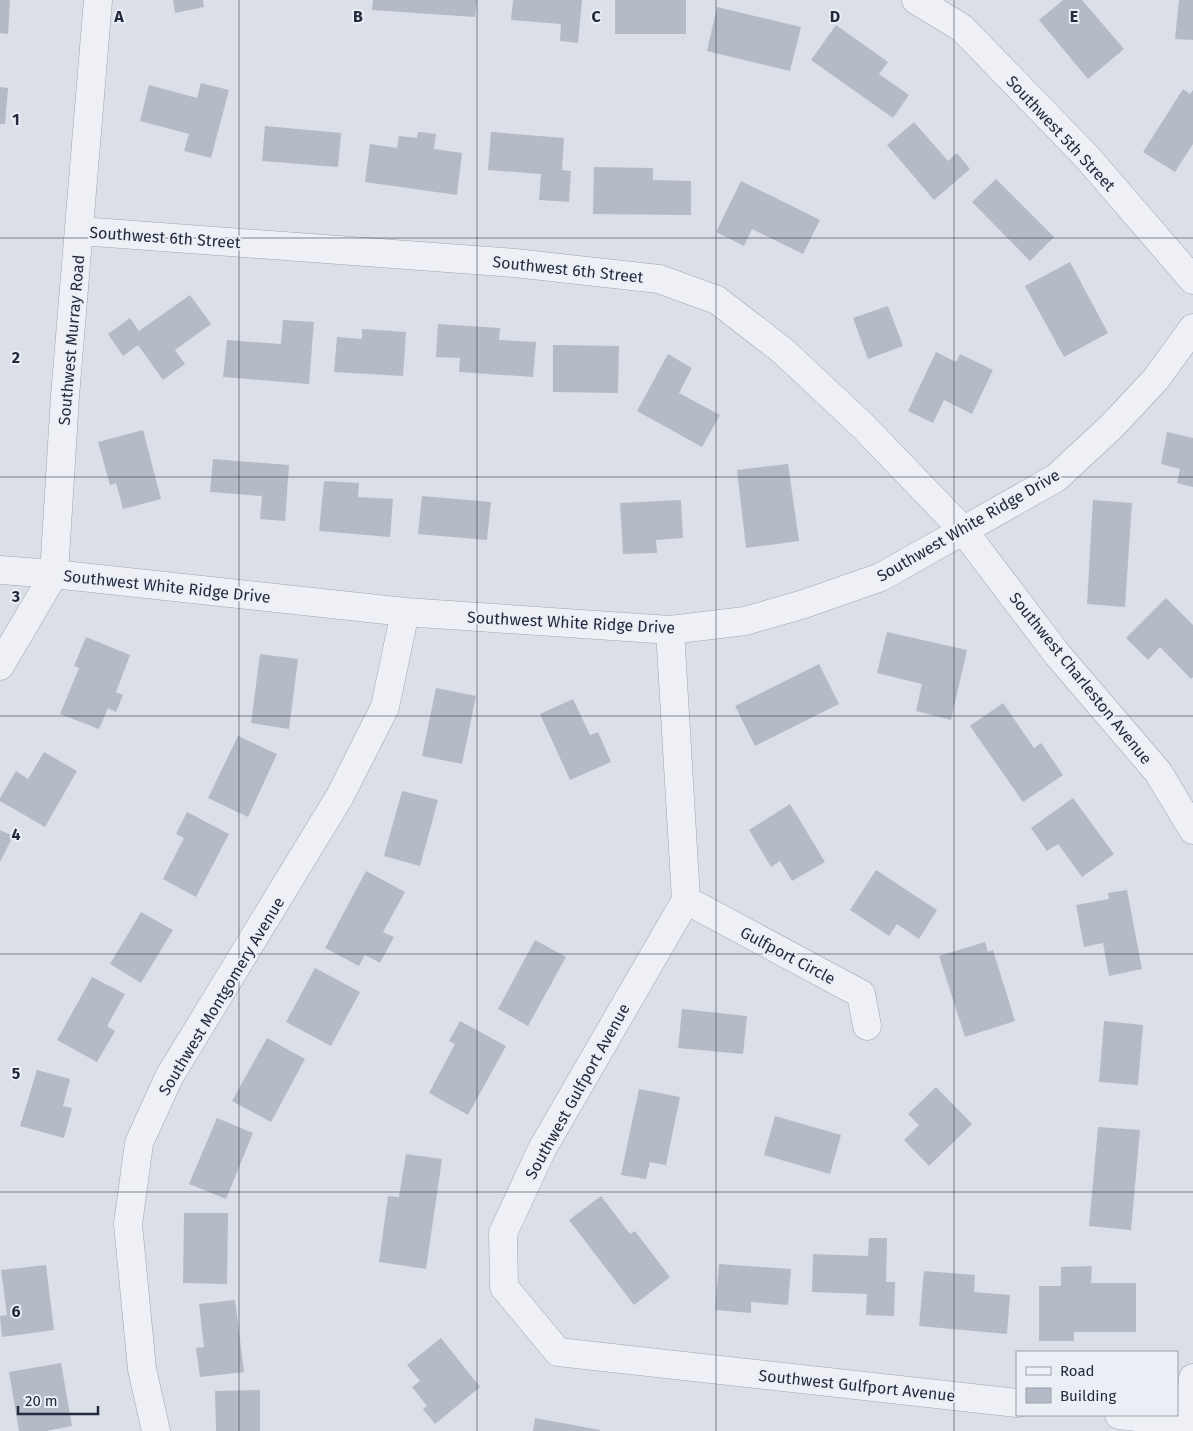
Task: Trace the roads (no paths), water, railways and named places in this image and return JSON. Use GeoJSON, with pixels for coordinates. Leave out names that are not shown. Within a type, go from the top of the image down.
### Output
{"type":"FeatureCollection","features":[{"type":"Feature","properties":{"kind":"street","name":"Southwest Murray Road"},"geometry":{"type":"LineString","coordinates":[[0,666],[54,574],[65,396],[98,0]]}},
{"type":"Feature","properties":{"kind":"street","name":"Southwest 5th Street"},"geometry":{"type":"LineString","coordinates":[[916,0],[962,28],[1087,157],[1193,280]]}},
{"type":"Feature","properties":{"kind":"street","name":"Southwest 6th Street"},"geometry":{"type":"LineString","coordinates":[[80,231],[515,263],[659,279],[717,300],[783,352],[863,426],[963,530]]}},
{"type":"Feature","properties":{"kind":"street","name":"Southwest White Ridge Drive"},"geometry":{"type":"LineString","coordinates":[[0,570],[54,574],[405,612],[670,630],[745,621],[804,604],[881,577],[1056,478],[1112,426],[1156,379],[1193,328]]}},
{"type":"Feature","properties":{"kind":"street","name":"Southwest Charleston Avenue"},"geometry":{"type":"LineString","coordinates":[[963,530],[1057,654],[1158,772],[1193,830]]}},
{"type":"Feature","properties":{"kind":"street","name":"Southwest Montgomery Avenue"},"geometry":{"type":"LineString","coordinates":[[156,1431],[142,1369],[128,1224],[139,1143],[169,1077],[340,796],[363,751],[385,707],[405,612]]}},
{"type":"Feature","properties":{"kind":"street"},"geometry":{"type":"LineString","coordinates":[[670,630],[686,900]]}},
{"type":"Feature","properties":{"kind":"street","name":"Gulfport Circle"},"geometry":{"type":"LineString","coordinates":[[686,900],[861,994],[867,1026]]}},
{"type":"Feature","properties":{"kind":"street","name":"Southwest Gulfport Avenue"},"geometry":{"type":"LineString","coordinates":[[686,900],[542,1149],[503,1232],[504,1287],[558,1352],[1016,1403]]}},
{"type":"Feature","properties":{"kind":"street"},"geometry":{"type":"LineString","coordinates":[[1125,1416],[1189,1427],[1193,1378]]}}]}
